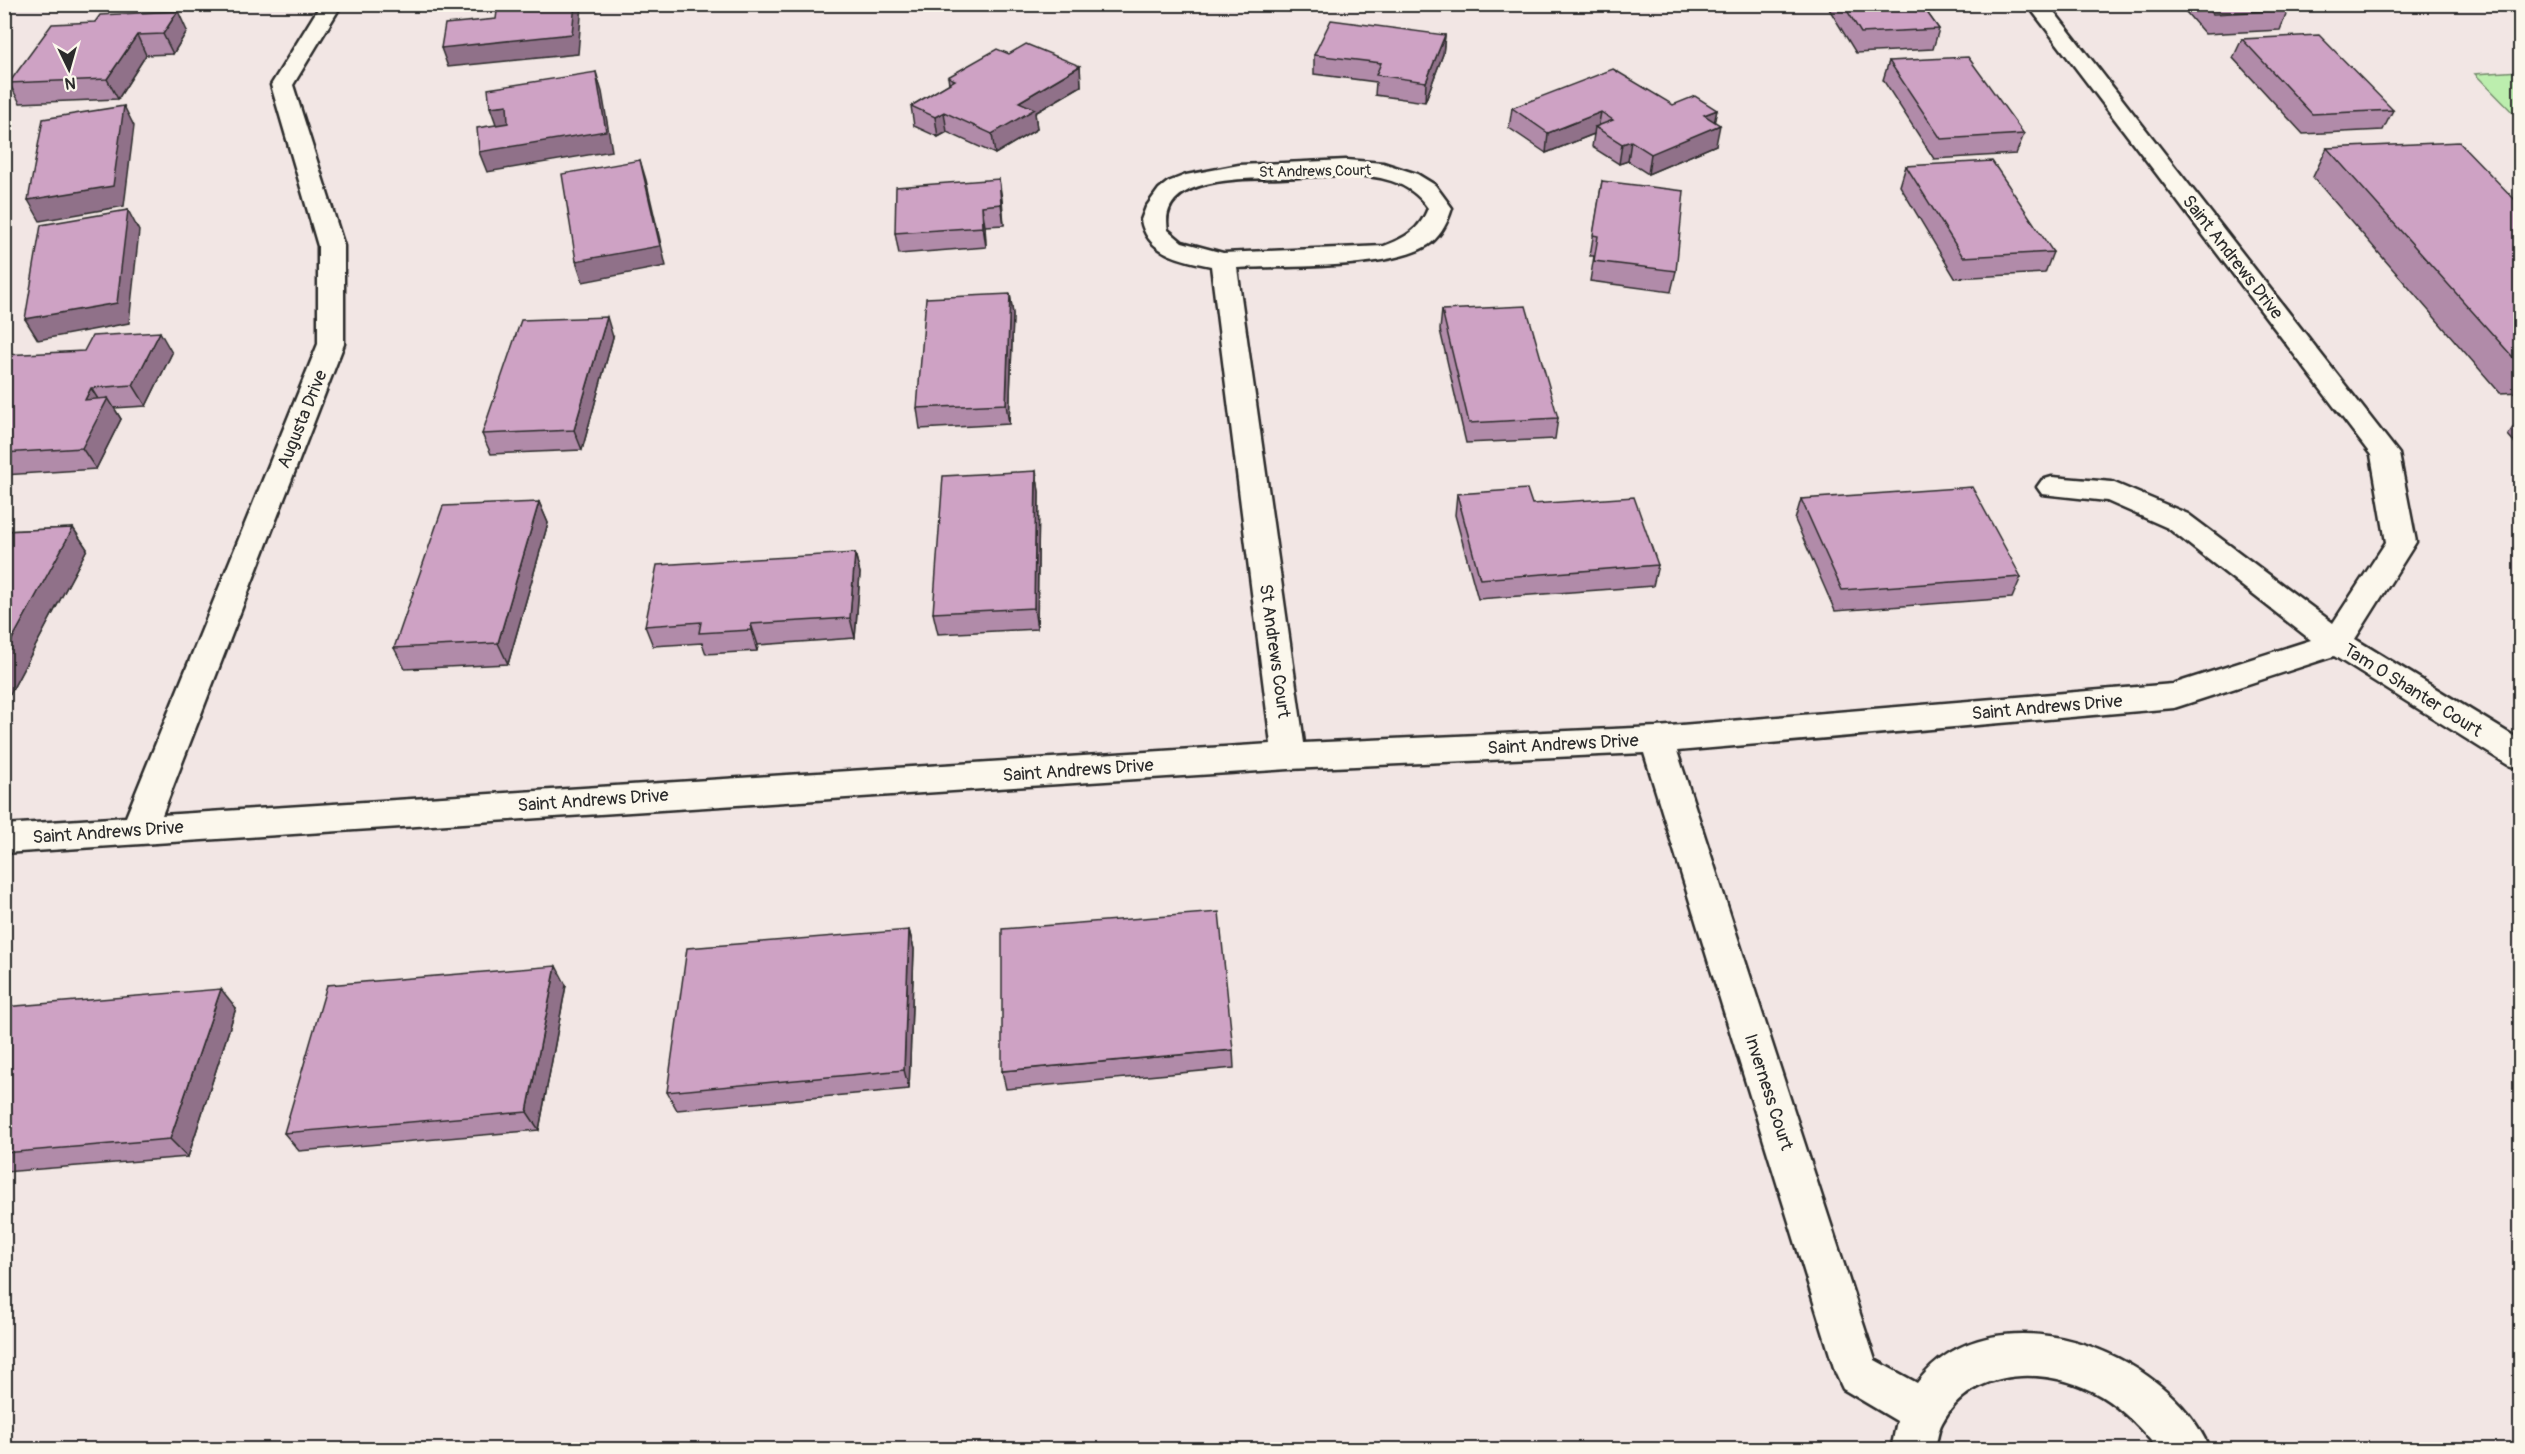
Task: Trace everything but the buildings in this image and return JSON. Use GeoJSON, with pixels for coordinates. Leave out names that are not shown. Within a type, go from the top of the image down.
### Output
{"type":"FeatureCollection","features":[{"type":"Feature","properties":{"kind":"street","name":"Augusta Drive"},"geometry":{"type":"LineString","coordinates":[[139,829],[332,344],[331,246],[282,85],[332,4]]}},
{"type":"Feature","properties":{"kind":"street","name":"Saint Andrews Drive"},"geometry":{"type":"LineString","coordinates":[[4,839],[1289,756],[1656,740],[2174,696],[2337,643],[2401,542],[2385,454],[2037,4]]}},
{"type":"Feature","properties":{"kind":"street","name":"St Andrews Court"},"geometry":{"type":"LineString","coordinates":[[1361,168],[1392,172],[1417,182],[1432,195],[1440,208],[1436,223],[1425,236],[1409,245],[1386,253],[1223,261],[1195,256],[1173,248],[1160,237],[1154,225],[1156,210],[1164,196],[1178,186],[1218,174],[1361,168]]}},
{"type":"Feature","properties":{"kind":"street","name":"St Andrews Court"},"geometry":{"type":"LineString","coordinates":[[1223,261],[1289,756]]}},
{"type":"Feature","properties":{"kind":"street","name":"Tam O Shanter Court"},"geometry":{"type":"LineString","coordinates":[[2052,486],[2112,492],[2178,521],[2337,643],[2520,756]]}},
{"type":"Feature","properties":{"kind":"street","name":"Inverness Court"},"geometry":{"type":"LineString","coordinates":[[1656,740],[1858,1374],[1918,1430],[1948,1379],[1982,1359],[2024,1353],[2071,1361],[2116,1381],[2158,1414],[2188,1449]]}},
{"type":"Feature","properties":{"kind":"green space"},"geometry":{"type":"Polygon","coordinates":[[[2520,71],[2520,120],[2475,74],[2520,71]]]}}]}
